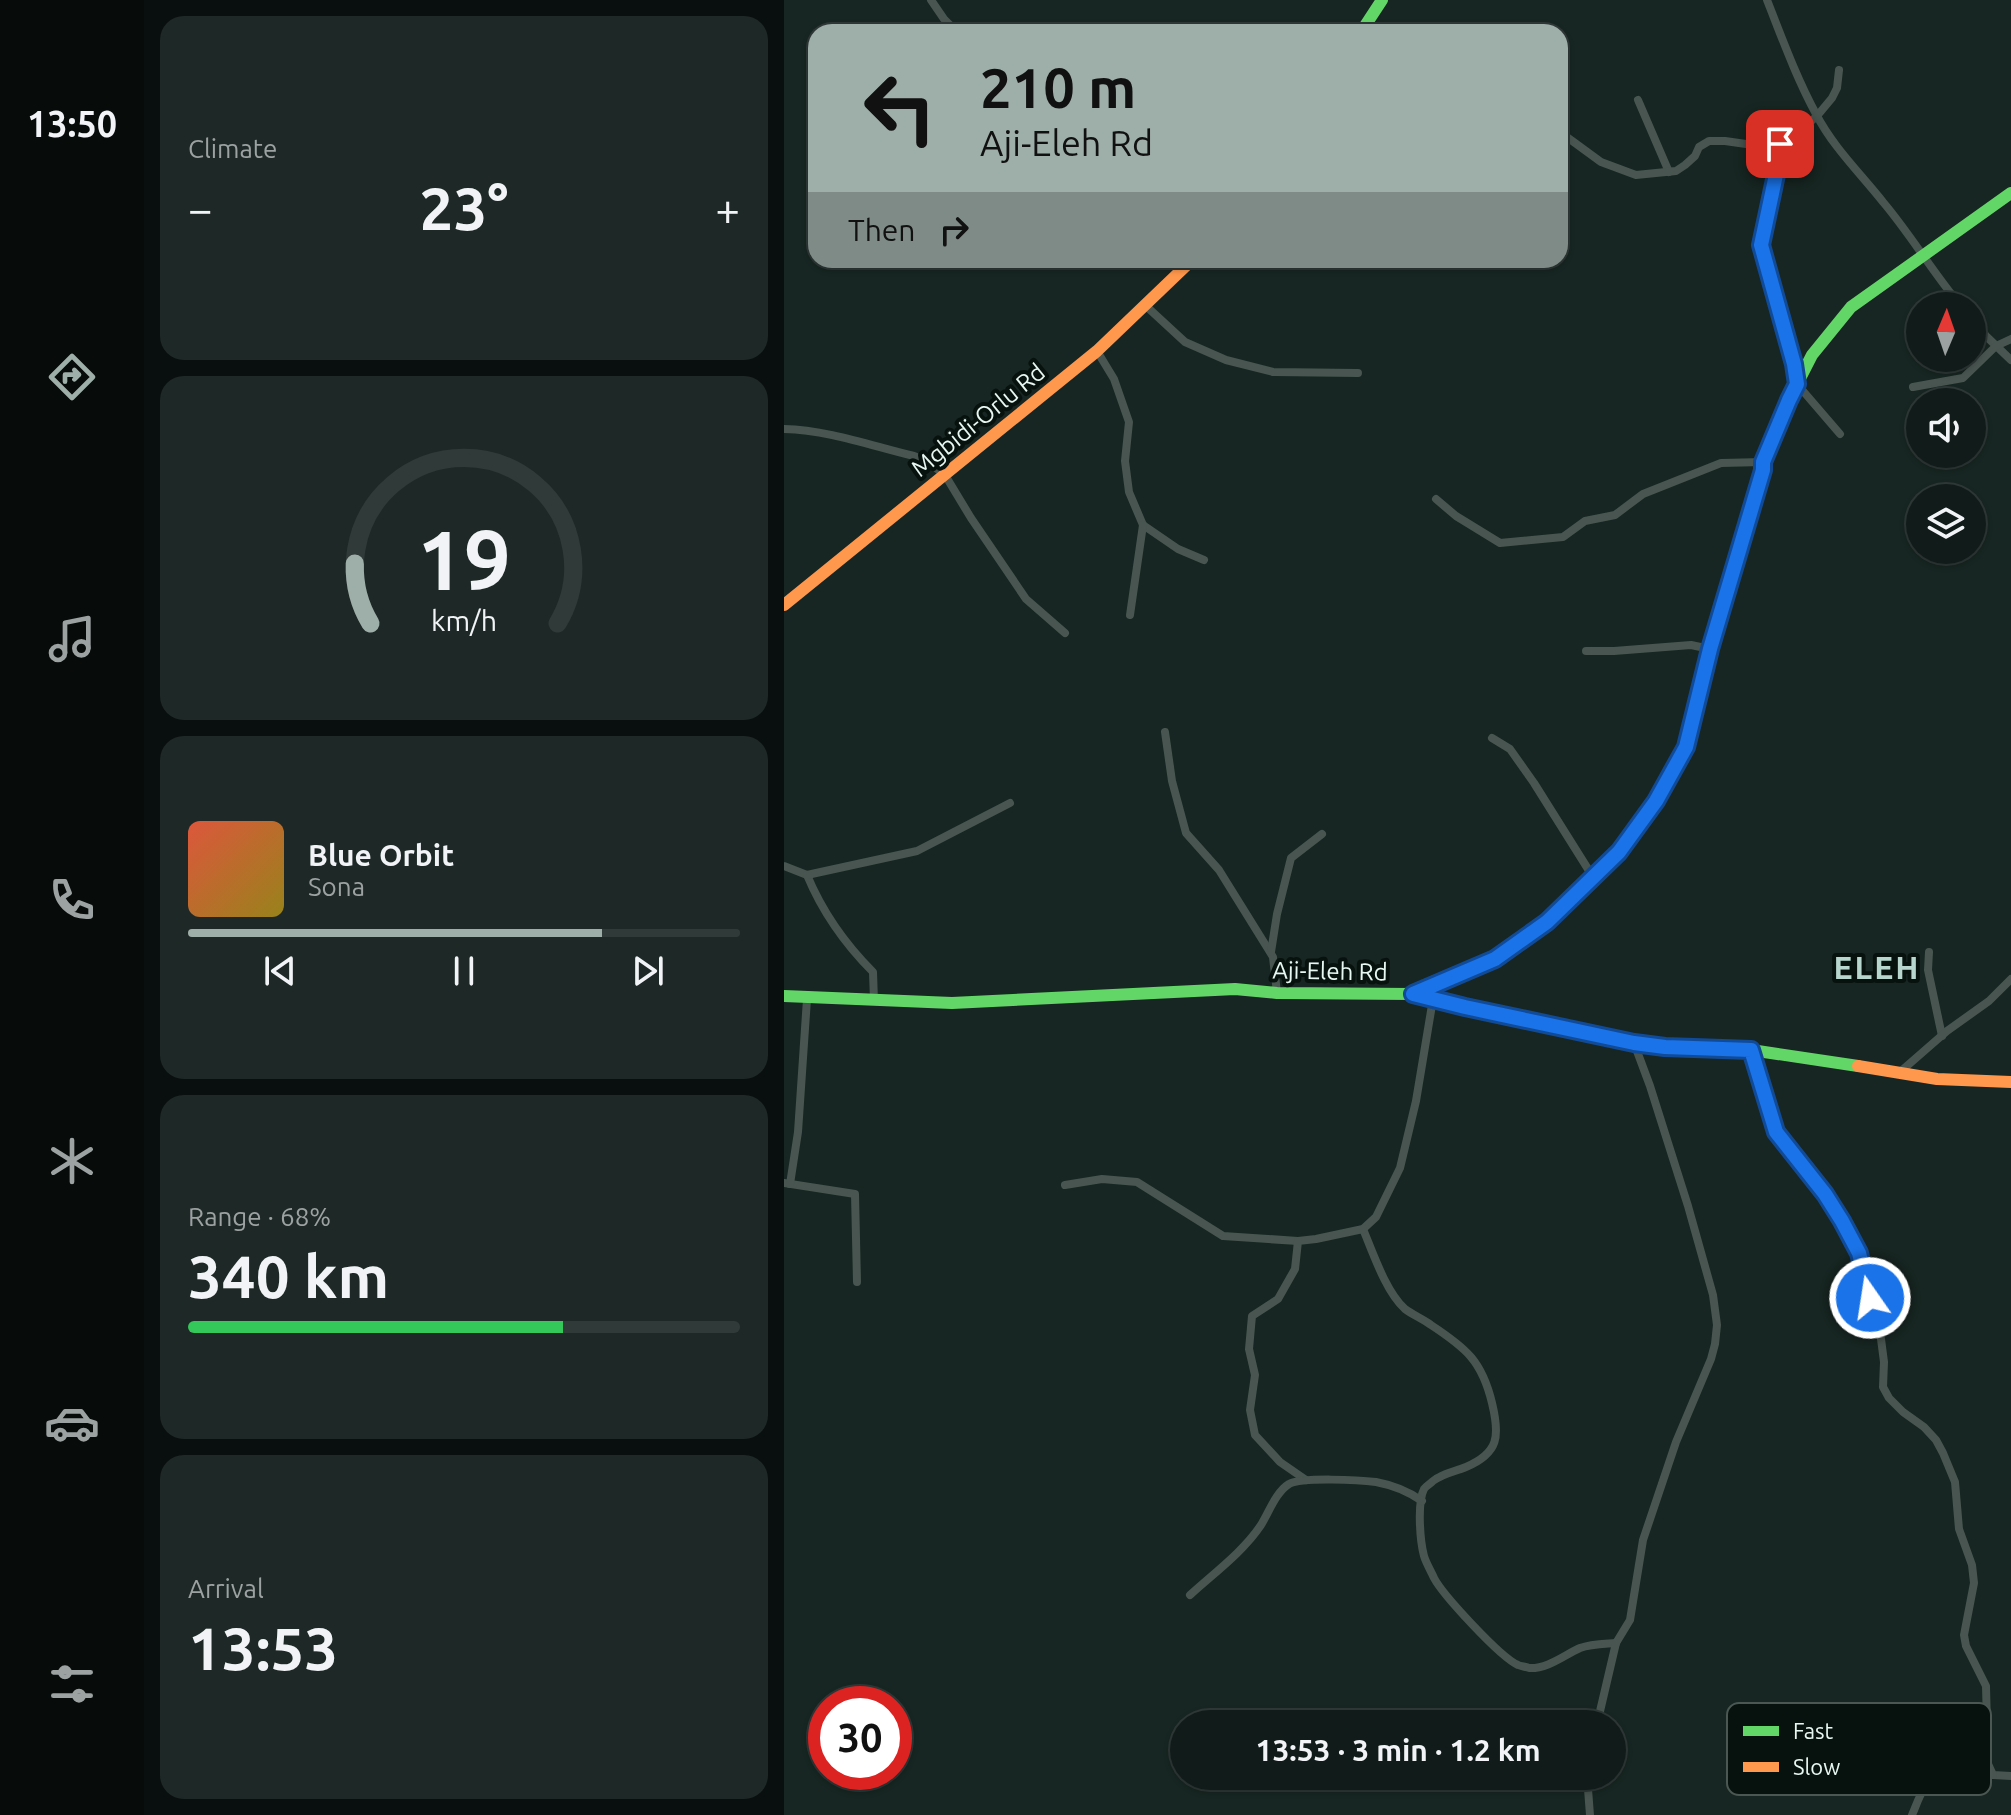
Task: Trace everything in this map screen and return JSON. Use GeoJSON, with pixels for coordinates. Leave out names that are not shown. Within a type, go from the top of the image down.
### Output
{"type":"FeatureCollection","features":[{"type":"Feature","properties":{"kind":"street"},"geometry":{"type":"LineString","coordinates":[[931,0],[949,24]]}},
{"type":"Feature","properties":{"kind":"street"},"geometry":{"type":"LineString","coordinates":[[1366,24],[1382,0]]}},
{"type":"Feature","properties":{"kind":"street"},"geometry":{"type":"LineString","coordinates":[[1767,0],[1817,116],[1845,158],[1885,204],[1949,292]]}},
{"type":"Feature","properties":{"kind":"street"},"geometry":{"type":"LineString","coordinates":[[1568,138],[1601,162],[1636,175],[1676,171],[1709,141],[1760,146],[1780,144],[1794,136],[1832,98],[1837,88],[1839,70]]}},
{"type":"Feature","properties":{"kind":"street"},"geometry":{"type":"LineString","coordinates":[[1638,100],[1669,172]]}},
{"type":"Feature","properties":{"kind":"street"},"geometry":{"type":"LineString","coordinates":[[1780,144],[1761,245],[1797,384],[1840,434]]}},
{"type":"Feature","properties":{"kind":"street"},"geometry":{"type":"LineString","coordinates":[[1413,994],[1495,959],[1547,922],[1619,852],[1656,801],[1686,747],[1763,462],[1812,355],[1851,307],[2011,193]]}},
{"type":"Feature","properties":{"kind":"street","name":"Mgbidi-Orlu Rd"},"geometry":{"type":"LineString","coordinates":[[784,605],[1097,351],[1184,268]]}},
{"type":"Feature","properties":{"kind":"street"},"geometry":{"type":"LineString","coordinates":[[1146,306],[1185,342],[1226,360],[1273,372],[1358,373]]}},
{"type":"Feature","properties":{"kind":"street"},"geometry":{"type":"LineString","coordinates":[[1986,335],[2011,360]]}},
{"type":"Feature","properties":{"kind":"street"},"geometry":{"type":"LineString","coordinates":[[1913,387],[1963,378],[1996,346],[2011,339]]}},
{"type":"Feature","properties":{"kind":"street"},"geometry":{"type":"LineString","coordinates":[[1097,351],[1114,379],[1129,422],[1125,461],[1129,492],[1143,525],[1130,615]]}},
{"type":"Feature","properties":{"kind":"street"},"geometry":{"type":"LineString","coordinates":[[784,429],[830,435],[927,461],[945,475],[1026,599],[1065,633]]}},
{"type":"Feature","properties":{"kind":"street"},"geometry":{"type":"LineString","coordinates":[[1436,499],[1456,516],[1500,543],[1563,537],[1585,521],[1615,515],[1643,494],[1721,463],[1763,462]]}},
{"type":"Feature","properties":{"kind":"street"},"geometry":{"type":"LineString","coordinates":[[1143,525],[1178,549],[1204,560]]}},
{"type":"Feature","properties":{"kind":"street"},"geometry":{"type":"LineString","coordinates":[[1586,651],[1691,645],[1710,649]]}},
{"type":"Feature","properties":{"kind":"street"},"geometry":{"type":"LineString","coordinates":[[1165,732],[1172,781],[1186,833],[1219,870],[1273,957],[1277,993]]}},
{"type":"Feature","properties":{"kind":"street"},"geometry":{"type":"LineString","coordinates":[[1492,738],[1510,749],[1518,760],[1593,877]]}},
{"type":"Feature","properties":{"kind":"street"},"geometry":{"type":"LineString","coordinates":[[784,866],[807,875],[917,851],[1010,803]]}},
{"type":"Feature","properties":{"kind":"street"},"geometry":{"type":"LineString","coordinates":[[1270,953],[1291,858],[1322,834]]}},
{"type":"Feature","properties":{"kind":"street"},"geometry":{"type":"LineString","coordinates":[[807,875],[841,935],[873,972],[874,1001]]}},
{"type":"Feature","properties":{"kind":"street"},"geometry":{"type":"LineString","coordinates":[[1929,952],[1928,970],[1942,1036]]}},
{"type":"Feature","properties":{"kind":"street"},"geometry":{"type":"LineString","coordinates":[[1900,1072],[2009,984]]}},
{"type":"Feature","properties":{"kind":"street","name":"Aji-Eleh Rd"},"geometry":{"type":"LineString","coordinates":[[784,996],[952,1003],[1235,989],[1277,993],[1413,994],[1634,1043],[1751,1050],[1937,1079],[2011,1082]]}},
{"type":"Feature","properties":{"kind":"street"},"geometry":{"type":"LineString","coordinates":[[807,999],[798,1132],[787,1184],[855,1194],[857,1282]]}},
{"type":"Feature","properties":{"kind":"street"},"geometry":{"type":"LineString","coordinates":[[1065,1185],[1102,1179],[1137,1182],[1223,1236],[1298,1241],[1363,1229],[1376,1217],[1400,1168],[1416,1101],[1433,999]]}},
{"type":"Feature","properties":{"kind":"street"},"geometry":{"type":"LineString","coordinates":[[1600,1710],[1616,1643],[1630,1620],[1643,1540],[1676,1442],[1711,1359],[1717,1325],[1713,1295],[1688,1206],[1634,1043]]}},
{"type":"Feature","properties":{"kind":"street"},"geometry":{"type":"LineString","coordinates":[[1751,1050],[1776,1132],[1825,1194],[1859,1253],[1881,1339],[1883,1387],[1903,1412],[1936,1440],[1955,1482],[1959,1529],[1972,1565],[1974,1583],[1964,1635],[1966,1646],[1986,1686],[1988,1703]]}},
{"type":"Feature","properties":{"kind":"street"},"geometry":{"type":"LineString","coordinates":[[1363,1229],[1392,1292],[1405,1308],[1458,1344],[1474,1359],[1486,1381],[1493,1407],[1494,1446],[1487,1456],[1441,1475],[1425,1488],[1421,1530],[1424,1556],[1436,1581],[1483,1635],[1517,1665],[1538,1668],[1580,1648],[1616,1643]]}},
{"type":"Feature","properties":{"kind":"street"},"geometry":{"type":"LineString","coordinates":[[1298,1241],[1295,1269],[1278,1299],[1252,1316],[1249,1349],[1255,1375],[1250,1410],[1255,1435],[1280,1462],[1306,1480]]}},
{"type":"Feature","properties":{"kind":"street"},"geometry":{"type":"LineString","coordinates":[[1190,1595],[1246,1544],[1284,1488],[1292,1482],[1376,1482],[1411,1493],[1422,1501]]}},
{"type":"Feature","properties":{"kind":"street"},"geometry":{"type":"LineString","coordinates":[[1991,1771],[1993,1775],[2011,1776]]}},
{"type":"Feature","properties":{"kind":"street"},"geometry":{"type":"LineString","coordinates":[[1588,1790],[1590,1815]]}},
{"type":"Feature","properties":{"kind":"street"},"geometry":{"type":"LineString","coordinates":[[1912,1815],[1922,1795]]}},
{"type":"Feature","properties":{"kind":"traffic: fast"},"geometry":{"type":"LineString","coordinates":[[1366,24],[1382,0]]}},
{"type":"Feature","properties":{"kind":"traffic: fast"},"geometry":{"type":"LineString","coordinates":[[1668,780],[1686,747],[1763,462],[1812,355],[1851,307],[2011,193]]}},
{"type":"Feature","properties":{"kind":"traffic: fast"},"geometry":{"type":"LineString","coordinates":[[784,996],[952,1003],[1235,989],[1277,993],[1413,994],[1665,1047],[1751,1050],[1858,1066]]}},
{"type":"Feature","properties":{"kind":"traffic: slow"},"geometry":{"type":"LineString","coordinates":[[784,605],[1097,351],[1184,268]]}},
{"type":"Feature","properties":{"kind":"traffic: slow"},"geometry":{"type":"LineString","coordinates":[[1413,994],[1495,959],[1547,922],[1619,852],[1668,780]]}},
{"type":"Feature","properties":{"kind":"traffic: slow"},"geometry":{"type":"LineString","coordinates":[[1858,1066],[1937,1079],[2011,1082]]}},
{"type":"Feature","properties":{"kind":"district","name":"ELEH"},"geometry":{"type":"Point","coordinates":[1877,967]}},
{"type":"Feature","properties":{"kind":"route"},"geometry":{"type":"LineString","coordinates":[[1780,144],[1761,245],[1797,384],[1763,462],[1686,747],[1656,801],[1619,852],[1547,922],[1495,959],[1413,994],[1634,1043],[1751,1050],[1776,1132],[1825,1194],[1842,1221],[1859,1253],[1870,1298]]}}]}
